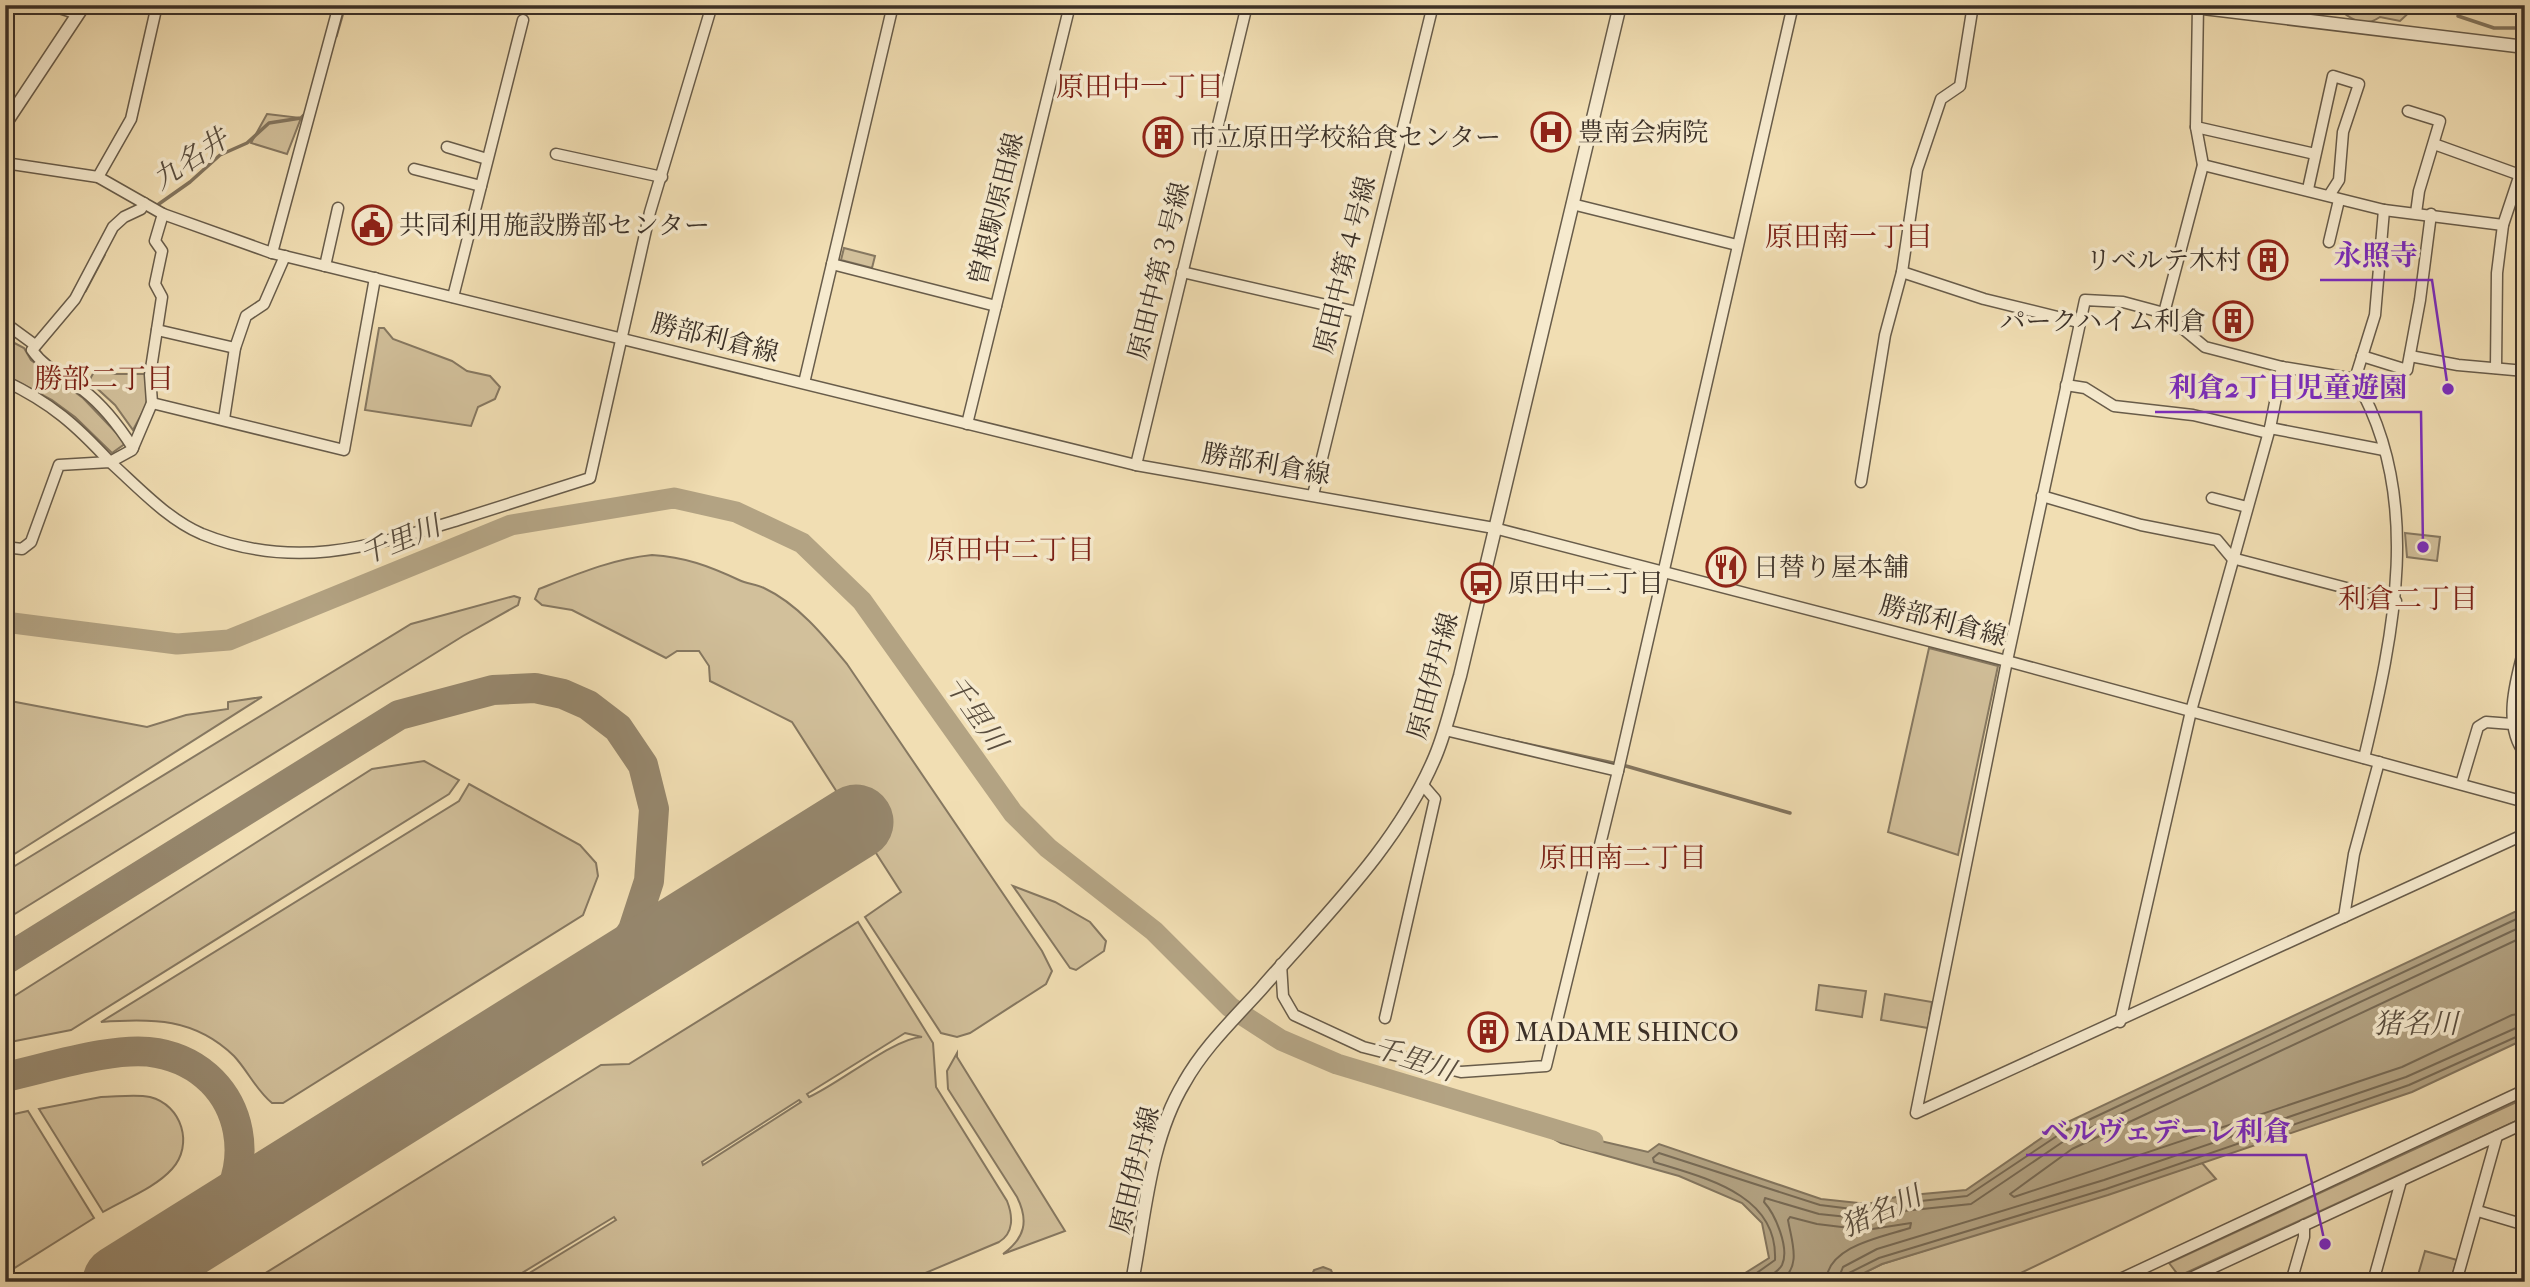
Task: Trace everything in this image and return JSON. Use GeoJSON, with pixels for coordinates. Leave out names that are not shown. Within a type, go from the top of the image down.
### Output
{"type":"FeatureCollection","features":[{"type":"Feature","properties":{"kind":"street"},"geometry":{"type":"LineString","coordinates":[[7,118],[81,9],[50,5]]}},
{"type":"Feature","properties":{"kind":"street"},"geometry":{"type":"LineString","coordinates":[[98,177],[131,119],[157,5]]}},
{"type":"Feature","properties":{"kind":"street"},"geometry":{"type":"LineString","coordinates":[[272,253],[339,5]]}},
{"type":"Feature","properties":{"kind":"street"},"geometry":{"type":"LineString","coordinates":[[5,381],[32,394],[72,422],[156,504],[201,533],[254,548],[314,554],[374,546],[590,478],[650,212],[712,5]]}},
{"type":"Feature","properties":{"kind":"street"},"geometry":{"type":"LineString","coordinates":[[804,383],[893,5]]}},
{"type":"Feature","properties":{"kind":"street","name":"曽根駅原田線"},"geometry":{"type":"LineString","coordinates":[[967,424],[1070,5]]}},
{"type":"Feature","properties":{"kind":"street","name":"原田中第３号線"},"geometry":{"type":"LineString","coordinates":[[1136,465],[1247,5]]}},
{"type":"Feature","properties":{"kind":"street","name":"原田中第４号線"},"geometry":{"type":"LineString","coordinates":[[1313,495],[1433,5]]}},
{"type":"Feature","properties":{"kind":"street","name":"原田伊丹線"},"geometry":{"type":"LineString","coordinates":[[1132,1282],[1152,1174],[1169,1112],[1183,1083],[1223,1030],[1369,866],[1422,784],[1445,730],[1620,5]]}},
{"type":"Feature","properties":{"kind":"street"},"geometry":{"type":"LineString","coordinates":[[1281,964],[1283,996],[1294,1015],[1363,1046],[1461,1072],[1546,1066],[1618,771],[1793,5]]}},
{"type":"Feature","properties":{"kind":"street"},"geometry":{"type":"LineString","coordinates":[[1861,482],[1885,335],[1902,272],[1917,170],[1941,99],[1959,86],[1973,5]]}},
{"type":"Feature","properties":{"kind":"street"},"geometry":{"type":"LineString","coordinates":[[2178,5],[2525,47]]}},
{"type":"Feature","properties":{"kind":"street"},"geometry":{"type":"LineString","coordinates":[[2164,313],[2203,164],[2196,127],[2198,6]]}},
{"type":"Feature","properties":{"kind":"street"},"geometry":{"type":"LineString","coordinates":[[453,298],[523,20]]}},
{"type":"Feature","properties":{"kind":"street"},"geometry":{"type":"LineString","coordinates":[[2308,189],[2333,76],[2359,84],[2343,132],[2329,242]]}},
{"type":"Feature","properties":{"kind":"street"},"geometry":{"type":"LineString","coordinates":[[2408,111],[2440,121],[2419,191],[2416,213]]}},
{"type":"Feature","properties":{"kind":"street"},"geometry":{"type":"LineString","coordinates":[[2196,127],[2315,155]]}},
{"type":"Feature","properties":{"kind":"street"},"geometry":{"type":"LineString","coordinates":[[2434,144],[2520,175]]}},
{"type":"Feature","properties":{"kind":"street"},"geometry":{"type":"LineString","coordinates":[[447,147],[488,159]]}},
{"type":"Feature","properties":{"kind":"street"},"geometry":{"type":"LineString","coordinates":[[556,154],[662,177]]}},
{"type":"Feature","properties":{"kind":"street"},"geometry":{"type":"LineString","coordinates":[[2496,368],[2497,273],[2503,225],[2525,159]]}},
{"type":"Feature","properties":{"kind":"street","name":"勝部利倉線"},"geometry":{"type":"LineString","coordinates":[[5,163],[98,177],[153,208],[272,253],[1136,465],[1494,528],[2007,661],[2525,802]]}},
{"type":"Feature","properties":{"kind":"street"},"geometry":{"type":"LineString","coordinates":[[2203,164],[2384,210],[2503,225]]}},
{"type":"Feature","properties":{"kind":"street"},"geometry":{"type":"LineString","coordinates":[[414,169],[481,186]]}},
{"type":"Feature","properties":{"kind":"street"},"geometry":{"type":"LineString","coordinates":[[1573,204],[1737,245]]}},
{"type":"Feature","properties":{"kind":"street"},"geometry":{"type":"LineString","coordinates":[[5,547],[22,550],[32,542],[59,466],[110,462],[133,448],[152,403],[150,374],[162,296],[155,284],[162,251],[155,241],[153,208],[141,209],[124,217],[113,227],[75,299],[32,350],[41,363],[84,390],[115,421],[133,448]]}},
{"type":"Feature","properties":{"kind":"street"},"geometry":{"type":"LineString","coordinates":[[325,266],[338,208]]}},
{"type":"Feature","properties":{"kind":"street"},"geometry":{"type":"LineString","coordinates":[[2364,758],[2382,681],[2396,601],[2399,555],[2395,496],[2384,450],[2372,407],[2355,379],[2375,315],[2384,210]]}},
{"type":"Feature","properties":{"kind":"street"},"geometry":{"type":"LineString","coordinates":[[2362,356],[2407,370],[2431,215]]}},
{"type":"Feature","properties":{"kind":"street"},"geometry":{"type":"LineString","coordinates":[[224,419],[235,348],[246,316],[264,303],[285,256]]}},
{"type":"Feature","properties":{"kind":"street"},"geometry":{"type":"LineString","coordinates":[[832,264],[996,306]]}},
{"type":"Feature","properties":{"kind":"street"},"geometry":{"type":"LineString","coordinates":[[1182,272],[1357,312]]}},
{"type":"Feature","properties":{"kind":"street"},"geometry":{"type":"LineString","coordinates":[[1902,272],[1984,299],[2078,322]]}},
{"type":"Feature","properties":{"kind":"street"},"geometry":{"type":"LineString","coordinates":[[152,403],[344,450],[376,278]]}},
{"type":"Feature","properties":{"kind":"street"},"geometry":{"type":"LineString","coordinates":[[2355,379],[2281,367],[2204,348],[2164,313],[2123,302],[2085,300],[2078,322],[2007,661],[1916,1113],[2120,1022],[2525,834]]}},
{"type":"Feature","properties":{"kind":"street"},"geometry":{"type":"LineString","coordinates":[[5,323],[35,345]]}},
{"type":"Feature","properties":{"kind":"street"},"geometry":{"type":"LineString","coordinates":[[157,330],[235,348]]}},
{"type":"Feature","properties":{"kind":"street"},"geometry":{"type":"LineString","coordinates":[[2410,356],[2525,371]]}},
{"type":"Feature","properties":{"kind":"street"},"geometry":{"type":"LineString","coordinates":[[2120,1022],[2192,711],[2269,430],[2281,367]]}},
{"type":"Feature","properties":{"kind":"street"},"geometry":{"type":"LineString","coordinates":[[2066,384],[2085,388],[2114,406],[2193,415],[2384,450]]}},
{"type":"Feature","properties":{"kind":"street"},"geometry":{"type":"LineString","coordinates":[[2525,461],[2522,491],[2525,557]]}},
{"type":"Feature","properties":{"kind":"street"},"geometry":{"type":"LineString","coordinates":[[2042,496],[2141,524],[2217,540],[2232,558],[2396,601]]}},
{"type":"Feature","properties":{"kind":"street"},"geometry":{"type":"LineString","coordinates":[[2212,498],[2247,507]]}},
{"type":"Feature","properties":{"kind":"street"},"geometry":{"type":"LineString","coordinates":[[2525,645],[2512,724],[2515,741],[2525,754]]}},
{"type":"Feature","properties":{"kind":"street"},"geometry":{"type":"LineString","coordinates":[[2461,784],[2478,727],[2486,722],[2512,724]]}},
{"type":"Feature","properties":{"kind":"street"},"geometry":{"type":"LineString","coordinates":[[1445,730],[1618,771]]}},
{"type":"Feature","properties":{"kind":"street"},"geometry":{"type":"LineString","coordinates":[[2344,917],[2354,854],[2379,762]]}},
{"type":"Feature","properties":{"kind":"street"},"geometry":{"type":"LineString","coordinates":[[1385,1018],[1435,799],[1422,784]]}},
{"type":"Feature","properties":{"kind":"street"},"geometry":{"type":"LineString","coordinates":[[2114,1282],[2525,1090]]}},
{"type":"Feature","properties":{"kind":"street"},"geometry":{"type":"LineString","coordinates":[[2182,1282],[2206,1278],[2304,1225],[2525,1122]]}},
{"type":"Feature","properties":{"kind":"street"},"geometry":{"type":"LineString","coordinates":[[2456,1282],[2497,1136]]}},
{"type":"Feature","properties":{"kind":"street"},"geometry":{"type":"LineString","coordinates":[[2373,1282],[2401,1181]]}},
{"type":"Feature","properties":{"kind":"street"},"geometry":{"type":"LineString","coordinates":[[2478,1210],[2525,1225]]}},
{"type":"Feature","properties":{"kind":"street"},"geometry":{"type":"LineString","coordinates":[[2291,1282],[2304,1237],[2304,1225]]}},
{"type":"Feature","properties":{"kind":"shaded area"},"geometry":{"type":"Polygon","coordinates":[[[2312,5],[2415,7],[2400,21],[2380,17],[2365,22],[2341,11],[2328,13],[2312,5]]]}},
{"type":"Feature","properties":{"kind":"shaded area"},"geometry":{"type":"Polygon","coordinates":[[[267,114],[301,118],[287,154],[251,143],[267,114]]]}},
{"type":"Feature","properties":{"kind":"shaded area"},"geometry":{"type":"Polygon","coordinates":[[[844,248],[875,256],[872,268],[841,260],[844,248]]]}},
{"type":"Feature","properties":{"kind":"shaded area"},"geometry":{"type":"Polygon","coordinates":[[[379,328],[384,328],[393,339],[452,361],[467,371],[490,376],[500,387],[495,399],[478,407],[471,426],[365,410],[379,328]]]}},
{"type":"Feature","properties":{"kind":"shaded area"},"geometry":{"type":"Polygon","coordinates":[[[5,338],[24,348],[31,360],[83,398],[126,443],[112,453],[75,417],[52,400],[5,375],[5,338]]]}},
{"type":"Feature","properties":{"kind":"shaded area"},"geometry":{"type":"Polygon","coordinates":[[[95,370],[116,374],[146,374],[147,404],[133,430],[115,405],[89,381],[95,370]]]}},
{"type":"Feature","properties":{"kind":"shaded area"},"geometry":{"type":"Polygon","coordinates":[[[2405,533],[2440,537],[2437,561],[2407,557],[2405,533]]]}},
{"type":"Feature","properties":{"kind":"shaded area"},"geometry":{"type":"Polygon","coordinates":[[[652,555],[697,563],[764,588],[788,603],[820,632],[847,664],[1042,951],[1052,971],[1046,984],[970,1033],[957,1037],[941,1033],[865,917],[901,892],[792,722],[710,681],[709,666],[699,651],[677,651],[666,658],[572,610],[542,605],[535,599],[539,589],[581,573],[623,560],[652,555]]]}},
{"type":"Feature","properties":{"kind":"shaded area"},"geometry":{"type":"Polygon","coordinates":[[[514,596],[520,598],[518,605],[463,636],[5,920],[5,872],[411,624],[514,596]]]}},
{"type":"Feature","properties":{"kind":"shaded area"},"geometry":{"type":"Polygon","coordinates":[[[1929,648],[1998,666],[1958,855],[1888,832],[1929,648]]]}},
{"type":"Feature","properties":{"kind":"shaded area"},"geometry":{"type":"Polygon","coordinates":[[[262,697],[5,860],[5,700],[147,727],[186,715],[228,709],[228,702],[262,697]]]}},
{"type":"Feature","properties":{"kind":"shaded area"},"geometry":{"type":"Polygon","coordinates":[[[424,761],[459,780],[449,794],[71,1030],[5,1043],[5,1002],[372,769],[424,761]]]}},
{"type":"Feature","properties":{"kind":"shaded area"},"geometry":{"type":"Polygon","coordinates":[[[469,784],[580,845],[596,863],[598,876],[583,915],[283,1103],[272,1103],[234,1056],[204,1034],[188,1027],[155,1021],[101,1022],[459,801],[469,784]]]}},
{"type":"Feature","properties":{"kind":"shaded area"},"geometry":{"type":"Polygon","coordinates":[[[1013,886],[1055,902],[1090,922],[1106,941],[1104,951],[1076,970],[1070,968],[1013,886]]]}},
{"type":"Feature","properties":{"kind":"shaded area"},"geometry":{"type":"Polygon","coordinates":[[[858,922],[933,1043],[936,1087],[1007,1201],[1011,1218],[1010,1229],[999,1242],[904,1282],[251,1282],[601,1065],[629,1064],[858,922]],[[905,1033],[807,1094],[809,1097],[821,1091],[897,1045],[922,1037],[905,1033]],[[799,1100],[702,1162],[703,1165],[801,1102],[799,1100]],[[614,1217],[517,1276],[518,1280],[616,1220],[614,1217]]]}},
{"type":"Feature","properties":{"kind":"shaded area"},"geometry":{"type":"Polygon","coordinates":[[[1819,985],[1866,991],[1862,1017],[1816,1010],[1819,985]]]}},
{"type":"Feature","properties":{"kind":"shaded area"},"geometry":{"type":"Polygon","coordinates":[[[1885,994],[1932,1002],[1928,1028],[1881,1020],[1885,994]]]}},
{"type":"Feature","properties":{"kind":"shaded area"},"geometry":{"type":"Polygon","coordinates":[[[957,1053],[1065,1231],[1003,1254],[1020,1235],[1023,1214],[1017,1197],[948,1089],[947,1071],[957,1053]]]}},
{"type":"Feature","properties":{"kind":"shaded area"},"geometry":{"type":"Polygon","coordinates":[[[144,1096],[161,1101],[177,1117],[183,1138],[179,1159],[165,1176],[103,1212],[39,1109],[101,1097],[144,1096]]]}},
{"type":"Feature","properties":{"kind":"shaded area"},"geometry":{"type":"Polygon","coordinates":[[[2525,1098],[2525,1117],[2179,1276],[2169,1263],[2525,1098]]]}},
{"type":"Feature","properties":{"kind":"shaded area"},"geometry":{"type":"Polygon","coordinates":[[[28,1111],[94,1218],[5,1274],[5,1116],[28,1111]]]}},
{"type":"Feature","properties":{"kind":"shaded area"},"geometry":{"type":"Polygon","coordinates":[[[2202,1163],[2216,1179],[2002,1282],[1846,1282],[1882,1264],[2202,1163]]]}},
{"type":"Feature","properties":{"kind":"shaded area"},"geometry":{"type":"Polygon","coordinates":[[[2425,1251],[2457,1260],[2450,1282],[2416,1282],[2425,1251]]]}},
{"type":"Feature","properties":{"kind":"water","name":"猪名川"},"geometry":{"type":"Polygon","coordinates":[[[2525,907],[2525,1039],[2412,1092],[2108,1195],[1882,1264],[1846,1282],[1731,1282],[1769,1258],[1762,1223],[1742,1203],[1679,1176],[1561,1143],[1527,1124],[1648,1152],[1659,1144],[1821,1199],[1868,1204],[1900,1196],[1966,1190],[2059,1126],[2525,907]]]}},
{"type":"Feature","properties":{"kind":"water"},"geometry":{"type":"Polygon","coordinates":[[[1323,1267],[1331,1270],[1336,1282],[1309,1282],[1314,1270],[1323,1267]]]}},
{"type":"Feature","properties":{"kind":"waterway","name":"九名井"},"geometry":{"type":"LineString","coordinates":[[336,36],[345,5]]}},
{"type":"Feature","properties":{"kind":"waterway"},"geometry":{"type":"LineString","coordinates":[[2308,5],[2341,5]]}},
{"type":"Feature","properties":{"kind":"waterway"},"geometry":{"type":"LineString","coordinates":[[2360,5],[2381,11],[2425,12]]}},
{"type":"Feature","properties":{"kind":"waterway"},"geometry":{"type":"LineString","coordinates":[[2458,16],[2494,28],[2524,28]]}},
{"type":"Feature","properties":{"kind":"waterway","name":"九名井"},"geometry":{"type":"LineString","coordinates":[[156,206],[190,182],[220,155],[247,143],[269,123],[301,118],[306,113]]}},
{"type":"Feature","properties":{"kind":"waterway","name":"九名井"},"geometry":{"type":"LineString","coordinates":[[85,291],[104,255]]}},
{"type":"Feature","properties":{"kind":"waterway","name":"九名井"},"geometry":{"type":"LineString","coordinates":[[5,399],[9,391]]}},
{"type":"Feature","properties":{"kind":"waterway","name":"千里川"},"geometry":{"type":"LineString","coordinates":[[5,622],[177,644],[229,640],[511,525],[674,498],[736,512],[802,543],[862,601],[1013,813],[1048,848],[1154,931],[1230,1007],[1281,1040],[1337,1064],[1593,1141]]}},
{"type":"Feature","properties":{"kind":"waterway"},"geometry":{"type":"LineString","coordinates":[[1508,740],[1613,763]]}},
{"type":"Feature","properties":{"kind":"waterway"},"geometry":{"type":"LineString","coordinates":[[1626,766],[1790,813]]}},
{"type":"Feature","properties":{"kind":"taxiway"},"geometry":{"type":"LineString","coordinates":[[5,960],[399,715],[493,690],[535,688],[563,694],[588,705],[618,728],[643,765],[654,809],[649,881],[633,930],[609,967],[560,1007]]}},
{"type":"Feature","properties":{"kind":"taxiway"},"geometry":{"type":"LineString","coordinates":[[5,1077],[102,1055],[141,1051],[157,1053],[188,1064],[212,1081],[229,1104],[238,1131],[239,1159],[232,1187],[217,1214],[194,1236]]}},
{"type":"Feature","properties":{"kind":"runway"},"geometry":{"type":"LineString","coordinates":[[120,1282],[856,822]]}},
{"type":"Feature","properties":{"kind":"place","name":"豊南会病院"},"geometry":{"type":"Point","coordinates":[1551,132]}},
{"type":"Feature","properties":{"kind":"place","name":"市立原田学校給食センター"},"geometry":{"type":"Point","coordinates":[1163,137]}},
{"type":"Feature","properties":{"kind":"place","name":"共同利用施設勝部センター"},"geometry":{"type":"Point","coordinates":[372,225]}},
{"type":"Feature","properties":{"kind":"place","name":"リベルテ木村"},"geometry":{"type":"Point","coordinates":[2268,260]}},
{"type":"Feature","properties":{"kind":"place","name":"パークハイム利倉"},"geometry":{"type":"Point","coordinates":[2233,321]}},
{"type":"Feature","properties":{"kind":"place","name":"永照寺"},"geometry":{"type":"Point","coordinates":[2448,389]}},
{"type":"Feature","properties":{"kind":"place","name":"利倉2丁目児童遊園"},"geometry":{"type":"Point","coordinates":[2423,547]}},
{"type":"Feature","properties":{"kind":"place","name":"日替り屋本舗"},"geometry":{"type":"Point","coordinates":[1726,567]}},
{"type":"Feature","properties":{"kind":"place","name":"原田中二丁目"},"geometry":{"type":"Point","coordinates":[1481,583]}},
{"type":"Feature","properties":{"kind":"place","name":"MADAME SHINCO"},"geometry":{"type":"Point","coordinates":[1488,1032]}},
{"type":"Feature","properties":{"kind":"place","name":"ベルヴェデーレ利倉"},"geometry":{"type":"Point","coordinates":[2325,1244]}},
{"type":"Feature","properties":{"kind":"district","name":"原田中一丁目"},"geometry":{"type":"Point","coordinates":[1140,86]}},
{"type":"Feature","properties":{"kind":"district","name":"原田南一丁目"},"geometry":{"type":"Point","coordinates":[1849,236]}},
{"type":"Feature","properties":{"kind":"district","name":"勝部二丁目"},"geometry":{"type":"Point","coordinates":[104,378]}},
{"type":"Feature","properties":{"kind":"district","name":"原田中二丁目"},"geometry":{"type":"Point","coordinates":[1011,549]}},
{"type":"Feature","properties":{"kind":"district","name":"利倉二丁目"},"geometry":{"type":"Point","coordinates":[2408,598]}},
{"type":"Feature","properties":{"kind":"district","name":"原田南二丁目"},"geometry":{"type":"Point","coordinates":[1623,857]}}]}
